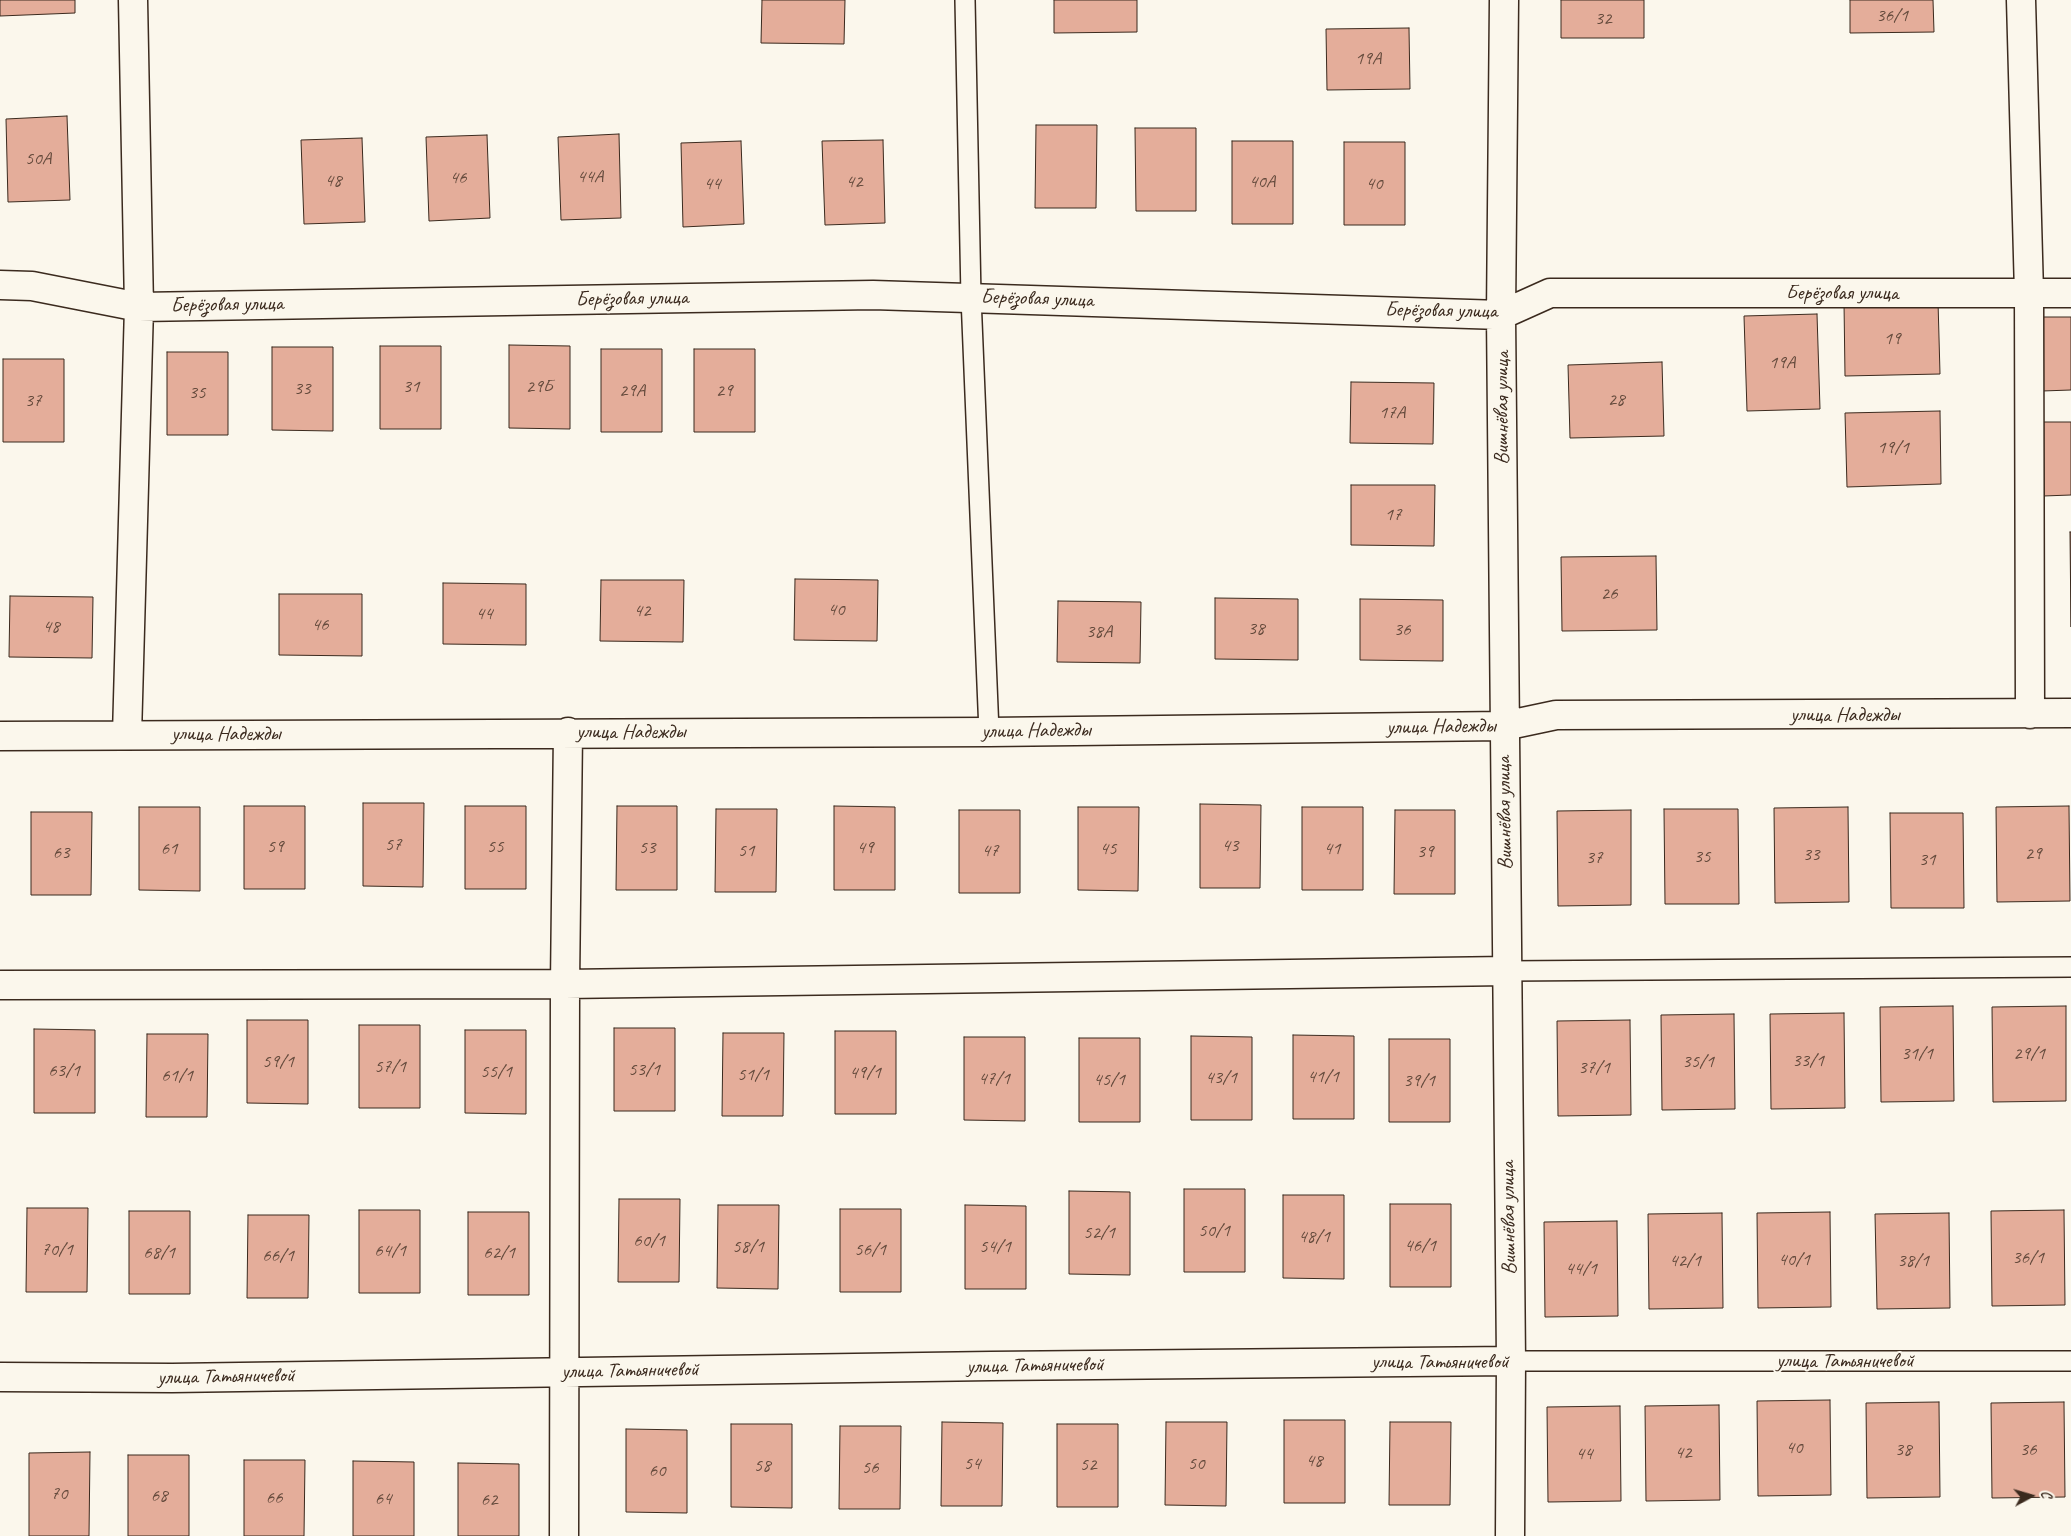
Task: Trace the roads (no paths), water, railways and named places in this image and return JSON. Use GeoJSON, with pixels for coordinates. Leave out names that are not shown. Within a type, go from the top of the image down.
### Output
{"type":"FeatureCollection","features":[{"type":"Feature","properties":{"kind":"street"},"geometry":{"type":"LineString","coordinates":[[127,735],[139,307],[133,0]]}},
{"type":"Feature","properties":{"kind":"street","name":"Вишнёвая улица"},"geometry":{"type":"LineString","coordinates":[[1504,0],[1501,315],[1511,1362],[1510,1536]]}},
{"type":"Feature","properties":{"kind":"street"},"geometry":{"type":"LineString","coordinates":[[2021,0],[2028,294],[2030,714]]}},
{"type":"Feature","properties":{"kind":"street","name":"Берёзовая улица"},"geometry":{"type":"LineString","coordinates":[[0,285],[32,286],[139,307],[874,295],[1501,315],[1550,293],[2071,293]]}},
{"type":"Feature","properties":{"kind":"street","name":"улица Надежды"},"geometry":{"type":"LineString","coordinates":[[0,736],[568,732],[989,732],[1504,726],[1556,715],[2071,714]]}},
{"type":"Feature","properties":{"kind":"street"},"geometry":{"type":"LineString","coordinates":[[564,1536],[565,984],[568,732]]}},
{"type":"Feature","properties":{"kind":"street"},"geometry":{"type":"LineString","coordinates":[[0,985],[565,984],[1507,971]]}},
{"type":"Feature","properties":{"kind":"street","name":"улица Татьяничевой"},"geometry":{"type":"LineString","coordinates":[[0,1377],[172,1378],[1511,1362]]}},
{"type":"Feature","properties":{"kind":"lane"},"geometry":{"type":"LineString","coordinates":[[965,0],[971,297],[989,732]]}},
{"type":"Feature","properties":{"kind":"lane"},"geometry":{"type":"LineString","coordinates":[[1507,971],[2071,967]]}},
{"type":"Feature","properties":{"kind":"lane","name":"улица Татьяничевой"},"geometry":{"type":"LineString","coordinates":[[1511,1362],[2071,1361]]}}]}
